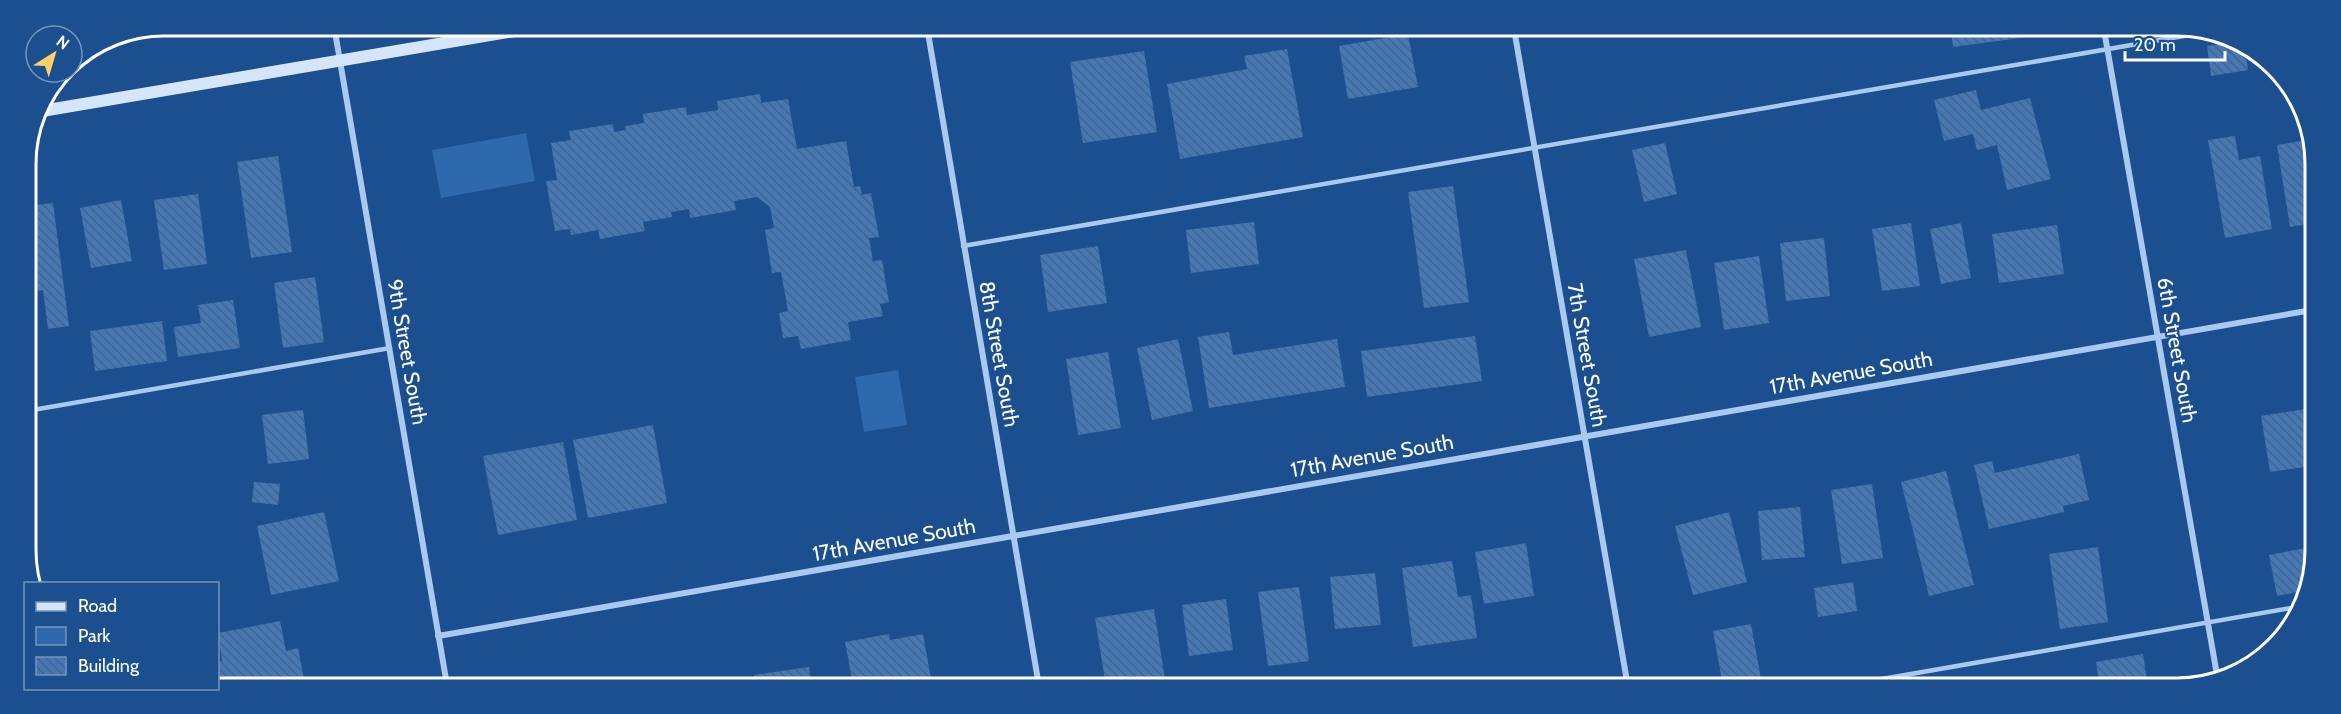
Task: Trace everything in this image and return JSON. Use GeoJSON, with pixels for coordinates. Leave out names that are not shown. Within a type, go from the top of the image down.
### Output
{"type":"FeatureCollection","features":[{"type":"Feature","properties":{"kind":"street","name":"9th Street South"},"geometry":{"type":"LineString","coordinates":[[336,36],[446,678]]}},
{"type":"Feature","properties":{"kind":"street"},"geometry":{"type":"LineString","coordinates":[[48,110],[487,36]]}},
{"type":"Feature","properties":{"kind":"street","name":"8th Street South"},"geometry":{"type":"LineString","coordinates":[[928,36],[1038,678]]}},
{"type":"Feature","properties":{"kind":"street","name":"7th Street South"},"geometry":{"type":"LineString","coordinates":[[1515,36],[1626,678]]}},
{"type":"Feature","properties":{"kind":"street","name":"6th Street South"},"geometry":{"type":"LineString","coordinates":[[2105,36],[2216,672]]}},
{"type":"Feature","properties":{"kind":"street","name":"17th Avenue South"},"geometry":{"type":"LineString","coordinates":[[438,636],[2305,311]]}},
{"type":"Feature","properties":{"kind":"lane"},"geometry":{"type":"LineString","coordinates":[[963,246],[2183,36]]}},
{"type":"Feature","properties":{"kind":"lane"},"geometry":{"type":"LineString","coordinates":[[36,409],[390,348]]}},
{"type":"Feature","properties":{"kind":"lane"},"geometry":{"type":"LineString","coordinates":[[1888,678],[2291,608]]}},
{"type":"Feature","properties":{"kind":"green space"},"geometry":{"type":"Polygon","coordinates":[[[526,133],[535,181],[441,198],[432,150],[526,133]]]}},
{"type":"Feature","properties":{"kind":"green space"},"geometry":{"type":"Polygon","coordinates":[[[898,370],[907,425],[864,432],[855,377],[898,370]]]}},
{"type":"Feature","properties":{"kind":"building"},"geometry":{"type":"Polygon","coordinates":[[[1408,36],[1418,87],[1348,99],[1339,46],[1408,36]]]}},
{"type":"Feature","properties":{"kind":"building"},"geometry":{"type":"Polygon","coordinates":[[[1952,36],[2027,37],[1953,47],[1952,36]]]}},
{"type":"Feature","properties":{"kind":"building"},"geometry":{"type":"Polygon","coordinates":[[[2220,44],[2241,53],[2246,57],[2248,70],[2211,76],[2207,46],[2220,44]]]}},
{"type":"Feature","properties":{"kind":"building"},"geometry":{"type":"Polygon","coordinates":[[[1287,49],[1303,137],[1180,159],[1167,84],[1247,69],[1244,56],[1287,49]]]}},
{"type":"Feature","properties":{"kind":"building"},"geometry":{"type":"Polygon","coordinates":[[[1144,51],[1157,132],[1083,143],[1070,62],[1144,51]]]}},
{"type":"Feature","properties":{"kind":"building"},"geometry":{"type":"Polygon","coordinates":[[[1976,90],[1981,110],[2030,98],[2051,179],[2007,190],[1997,145],[1977,150],[1973,134],[1944,141],[1934,100],[1976,90]]]}},
{"type":"Feature","properties":{"kind":"building"},"geometry":{"type":"Polygon","coordinates":[[[760,94],[761,103],[788,99],[797,149],[846,141],[854,187],[860,186],[862,195],[871,193],[879,237],[869,238],[873,261],[882,260],[889,302],[880,304],[883,316],[848,322],[851,340],[801,349],[798,336],[783,338],[779,313],[788,311],[781,272],[772,273],[765,230],[774,228],[770,207],[757,197],[734,201],[736,210],[690,218],[689,209],[671,212],[672,217],[643,222],[645,231],[600,239],[598,230],[571,235],[570,229],[555,231],[546,181],[557,180],[551,143],[571,140],[569,131],[613,124],[614,132],[626,130],[625,126],[644,123],[643,114],[686,107],[687,115],[718,110],[717,101],[760,94]]]}},
{"type":"Feature","properties":{"kind":"building"},"geometry":{"type":"Polygon","coordinates":[[[2235,136],[2239,160],[2260,156],[2272,229],[2225,238],[2208,140],[2235,136]]]}},
{"type":"Feature","properties":{"kind":"building"},"geometry":{"type":"Polygon","coordinates":[[[2303,141],[2305,224],[2290,227],[2277,145],[2303,141]]]}},
{"type":"Feature","properties":{"kind":"building"},"geometry":{"type":"Polygon","coordinates":[[[1665,143],[1677,194],[1644,202],[1632,150],[1665,143]]]}},
{"type":"Feature","properties":{"kind":"building"},"geometry":{"type":"Polygon","coordinates":[[[278,156],[292,252],[251,258],[237,162],[278,156]]]}},
{"type":"Feature","properties":{"kind":"building"},"geometry":{"type":"Polygon","coordinates":[[[1453,186],[1469,302],[1424,308],[1408,192],[1453,186]]]}},
{"type":"Feature","properties":{"kind":"building"},"geometry":{"type":"Polygon","coordinates":[[[198,194],[207,264],[164,270],[154,200],[198,194]]]}},
{"type":"Feature","properties":{"kind":"building"},"geometry":{"type":"Polygon","coordinates":[[[121,200],[132,261],[91,268],[80,208],[121,200]]]}},
{"type":"Feature","properties":{"kind":"building"},"geometry":{"type":"Polygon","coordinates":[[[53,203],[69,326],[48,329],[43,290],[36,291],[36,205],[53,203]]]}},
{"type":"Feature","properties":{"kind":"building"},"geometry":{"type":"Polygon","coordinates":[[[1254,222],[1259,264],[1191,273],[1186,230],[1254,222]]]}},
{"type":"Feature","properties":{"kind":"building"},"geometry":{"type":"Polygon","coordinates":[[[1911,223],[1920,286],[1882,291],[1872,229],[1911,223]]]}},
{"type":"Feature","properties":{"kind":"building"},"geometry":{"type":"Polygon","coordinates":[[[1961,223],[1971,278],[1941,284],[1930,229],[1961,223]]]}},
{"type":"Feature","properties":{"kind":"building"},"geometry":{"type":"Polygon","coordinates":[[[2057,225],[2064,274],[1999,283],[1992,234],[2057,225]]]}},
{"type":"Feature","properties":{"kind":"building"},"geometry":{"type":"Polygon","coordinates":[[[1824,238],[1830,296],[1786,301],[1780,243],[1824,238]]]}},
{"type":"Feature","properties":{"kind":"building"},"geometry":{"type":"Polygon","coordinates":[[[1098,246],[1107,303],[1048,312],[1040,255],[1098,246]]]}},
{"type":"Feature","properties":{"kind":"building"},"geometry":{"type":"Polygon","coordinates":[[[1686,250],[1701,327],[1649,337],[1634,259],[1686,250]]]}},
{"type":"Feature","properties":{"kind":"building"},"geometry":{"type":"Polygon","coordinates":[[[1759,256],[1769,323],[1724,330],[1714,263],[1759,256]]]}},
{"type":"Feature","properties":{"kind":"building"},"geometry":{"type":"Polygon","coordinates":[[[315,277],[324,342],[283,348],[274,283],[315,277]]]}},
{"type":"Feature","properties":{"kind":"building"},"geometry":{"type":"Polygon","coordinates":[[[233,300],[240,348],[178,357],[174,327],[201,323],[198,305],[233,300]]]}},
{"type":"Feature","properties":{"kind":"building"},"geometry":{"type":"Polygon","coordinates":[[[162,321],[167,361],[95,371],[90,331],[162,321]]]}},
{"type":"Feature","properties":{"kind":"building"},"geometry":{"type":"Polygon","coordinates":[[[1229,332],[1233,355],[1337,339],[1345,387],[1209,408],[1198,337],[1229,332]]]}},
{"type":"Feature","properties":{"kind":"building"},"geometry":{"type":"Polygon","coordinates":[[[1475,336],[1482,381],[1367,397],[1361,351],[1475,336]]]}},
{"type":"Feature","properties":{"kind":"building"},"geometry":{"type":"Polygon","coordinates":[[[1178,339],[1193,411],[1152,420],[1137,348],[1178,339]]]}},
{"type":"Feature","properties":{"kind":"building"},"geometry":{"type":"Polygon","coordinates":[[[1108,352],[1121,428],[1078,435],[1066,359],[1108,352]]]}},
{"type":"Feature","properties":{"kind":"building"},"geometry":{"type":"Polygon","coordinates":[[[2305,409],[2305,467],[2270,472],[2261,416],[2305,409]]]}},
{"type":"Feature","properties":{"kind":"building"},"geometry":{"type":"Polygon","coordinates":[[[303,410],[309,459],[268,464],[262,415],[303,410]]]}},
{"type":"Feature","properties":{"kind":"building"},"geometry":{"type":"Polygon","coordinates":[[[653,425],[667,503],[588,518],[573,440],[653,425]]]}},
{"type":"Feature","properties":{"kind":"building"},"geometry":{"type":"Polygon","coordinates":[[[563,442],[577,520],[498,535],[483,456],[563,442]]]}},
{"type":"Feature","properties":{"kind":"building"},"geometry":{"type":"Polygon","coordinates":[[[2079,454],[2089,500],[2063,506],[2064,512],[1989,529],[1974,465],[1992,461],[1995,473],[2079,454]]]}},
{"type":"Feature","properties":{"kind":"building"},"geometry":{"type":"Polygon","coordinates":[[[1946,471],[1974,585],[1929,596],[1901,482],[1946,471]]]}},
{"type":"Feature","properties":{"kind":"building"},"geometry":{"type":"Polygon","coordinates":[[[254,482],[280,484],[278,505],[252,502],[254,482]]]}},
{"type":"Feature","properties":{"kind":"building"},"geometry":{"type":"Polygon","coordinates":[[[1872,484],[1883,558],[1842,564],[1831,490],[1872,484]]]}},
{"type":"Feature","properties":{"kind":"building"},"geometry":{"type":"Polygon","coordinates":[[[1800,507],[1805,557],[1762,560],[1758,511],[1800,507]]]}},
{"type":"Feature","properties":{"kind":"building"},"geometry":{"type":"Polygon","coordinates":[[[324,512],[339,581],[271,595],[257,526],[324,512]]]}},
{"type":"Feature","properties":{"kind":"building"},"geometry":{"type":"Polygon","coordinates":[[[1729,512],[1747,582],[1693,595],[1675,526],[1729,512]]]}},
{"type":"Feature","properties":{"kind":"building"},"geometry":{"type":"Polygon","coordinates":[[[1526,543],[1534,596],[1484,604],[1475,552],[1526,543]]]}},
{"type":"Feature","properties":{"kind":"building"},"geometry":{"type":"Polygon","coordinates":[[[2098,547],[2108,622],[2060,629],[2049,554],[2098,547]]]}},
{"type":"Feature","properties":{"kind":"building"},"geometry":{"type":"Polygon","coordinates":[[[2305,548],[2304,566],[2298,592],[2277,596],[2269,555],[2305,548]]]}},
{"type":"Feature","properties":{"kind":"building"},"geometry":{"type":"Polygon","coordinates":[[[1452,561],[1458,597],[1471,595],[1477,638],[1413,647],[1402,568],[1452,561]]]}},
{"type":"Feature","properties":{"kind":"building"},"geometry":{"type":"Polygon","coordinates":[[[1375,573],[1381,625],[1335,629],[1330,577],[1375,573]]]}},
{"type":"Feature","properties":{"kind":"building"},"geometry":{"type":"Polygon","coordinates":[[[1853,582],[1857,611],[1818,617],[1814,588],[1853,582]]]}},
{"type":"Feature","properties":{"kind":"building"},"geometry":{"type":"Polygon","coordinates":[[[1299,587],[1309,661],[1268,666],[1258,592],[1299,587]]]}},
{"type":"Feature","properties":{"kind":"building"},"geometry":{"type":"Polygon","coordinates":[[[1226,599],[1233,650],[1189,656],[1182,605],[1226,599]]]}},
{"type":"Feature","properties":{"kind":"building"},"geometry":{"type":"Polygon","coordinates":[[[1154,609],[1165,678],[1133,678],[1133,676],[1105,678],[1095,618],[1154,609]]]}},
{"type":"Feature","properties":{"kind":"building"},"geometry":{"type":"Polygon","coordinates":[[[280,621],[286,651],[298,648],[304,678],[219,678],[219,662],[222,661],[219,633],[280,621]]]}},
{"type":"Feature","properties":{"kind":"building"},"geometry":{"type":"Polygon","coordinates":[[[1751,624],[1761,678],[1722,678],[1713,631],[1751,624]]]}},
{"type":"Feature","properties":{"kind":"building"},"geometry":{"type":"Polygon","coordinates":[[[889,634],[890,640],[923,634],[931,678],[852,678],[845,642],[889,634]]]}},
{"type":"Feature","properties":{"kind":"building"},"geometry":{"type":"Polygon","coordinates":[[[2143,654],[2147,678],[2098,678],[2096,662],[2143,654]]]}},
{"type":"Feature","properties":{"kind":"building"},"geometry":{"type":"Polygon","coordinates":[[[809,667],[811,678],[754,678],[754,675],[809,667]]]}}]}
